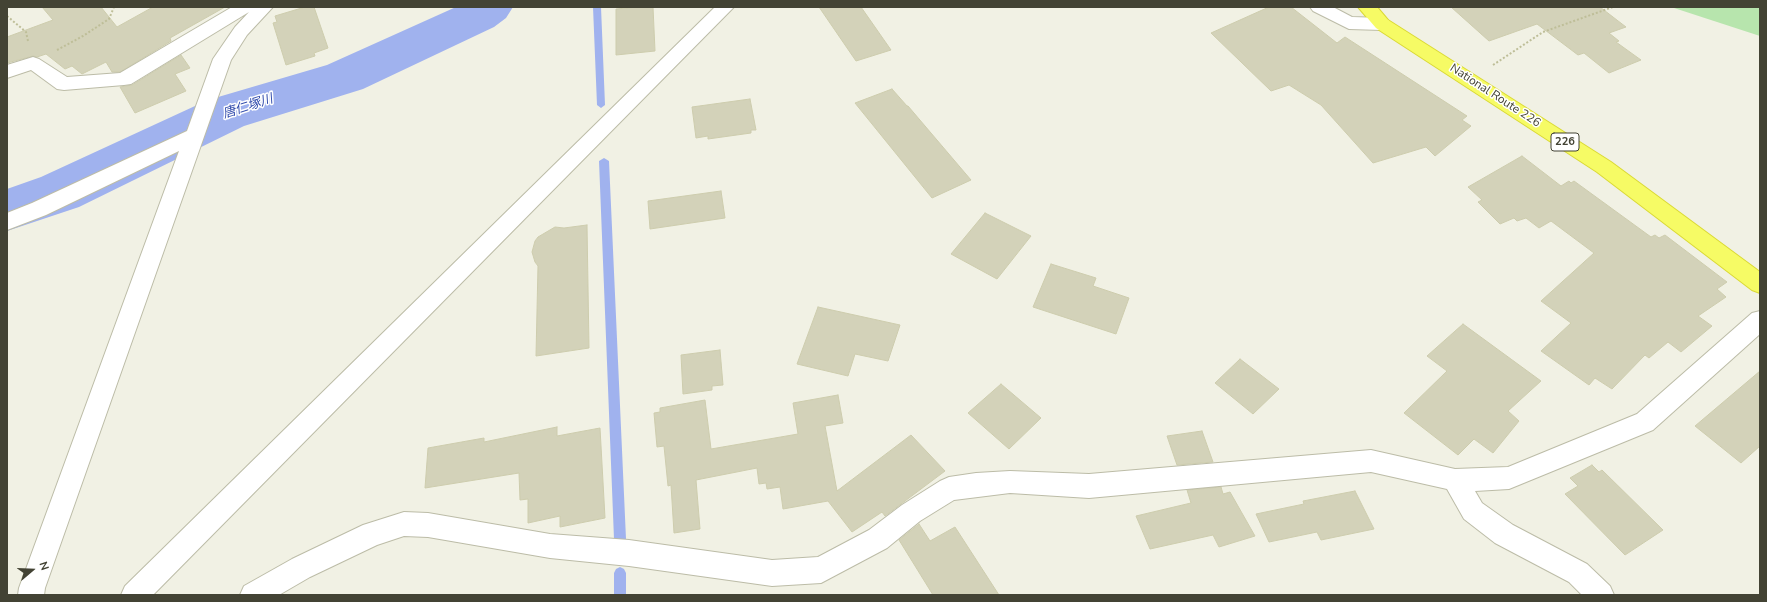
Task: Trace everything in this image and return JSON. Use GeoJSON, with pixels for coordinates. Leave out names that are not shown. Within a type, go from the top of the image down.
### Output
{"type":"FeatureCollection","features":[{"type":"Feature","properties":{"kind":"highway","name":"National Route 226"},"geometry":{"type":"LineString","coordinates":[[1367,7],[1382,24],[1604,167],[1760,284]]}},
{"type":"Feature","properties":{"kind":"street"},"geometry":{"type":"LineString","coordinates":[[7,72],[33,63],[64,84],[124,79],[245,7]]}},
{"type":"Feature","properties":{"kind":"street"},"geometry":{"type":"LineString","coordinates":[[31,595],[32,588],[222,59],[241,31],[264,7]]}},
{"type":"Feature","properties":{"kind":"street"},"geometry":{"type":"LineString","coordinates":[[134,595],[725,7]]}},
{"type":"Feature","properties":{"kind":"street"},"geometry":{"type":"LineString","coordinates":[[1319,7],[1349,23],[1382,24]]}},
{"type":"Feature","properties":{"kind":"street"},"geometry":{"type":"LineString","coordinates":[[7,222],[39,209],[195,135]]}},
{"type":"Feature","properties":{"kind":"street"},"geometry":{"type":"LineString","coordinates":[[253,595],[301,568],[372,534],[404,524],[428,525],[550,546],[629,553],[772,572],[821,570],[878,539],[911,512],[949,489],[976,485],[1010,482],[1089,486],[1298,469],[1371,461],[1402,466],[1455,480],[1509,478],[1645,422],[1760,320]]}},
{"type":"Feature","properties":{"kind":"street"},"geometry":{"type":"LineString","coordinates":[[1455,480],[1473,511],[1504,534],[1578,573],[1601,595]]}},
{"type":"Feature","properties":{"kind":"path"},"geometry":{"type":"LineString","coordinates":[[7,16],[26,32],[33,63],[83,36],[109,19],[114,7]]}},
{"type":"Feature","properties":{"kind":"path"},"geometry":{"type":"LineString","coordinates":[[1470,80],[1543,32],[1613,7]]}},
{"type":"Feature","properties":{"kind":"green space"},"geometry":{"type":"Polygon","coordinates":[[[1671,7],[1760,7],[1760,36],[1671,7]]]}},
{"type":"Feature","properties":{"kind":"building"},"geometry":{"type":"Polygon","coordinates":[[[42,7],[101,7],[117,27],[153,7],[225,7],[170,38],[171,41],[120,72],[112,72],[106,62],[82,74],[72,66],[65,69],[46,54],[7,63],[7,37],[53,20],[42,7]]]}},
{"type":"Feature","properties":{"kind":"building"},"geometry":{"type":"Polygon","coordinates":[[[305,7],[314,7],[328,48],[314,53],[315,56],[286,65],[273,23],[277,22],[275,16],[305,7]]]}},
{"type":"Feature","properties":{"kind":"building"},"geometry":{"type":"Polygon","coordinates":[[[653,7],[655,51],[616,55],[616,9],[653,7]]]}},
{"type":"Feature","properties":{"kind":"building"},"geometry":{"type":"Polygon","coordinates":[[[819,7],[861,7],[891,50],[856,61],[819,7]]]}},
{"type":"Feature","properties":{"kind":"building"},"geometry":{"type":"Polygon","coordinates":[[[1269,7],[1291,7],[1337,43],[1345,37],[1467,116],[1462,120],[1471,126],[1435,156],[1426,147],[1373,163],[1321,105],[1289,85],[1271,91],[1211,33],[1269,7]]]}},
{"type":"Feature","properties":{"kind":"building"},"geometry":{"type":"Polygon","coordinates":[[[1451,7],[1600,7],[1626,27],[1609,33],[1619,41],[1616,42],[1641,60],[1609,73],[1584,53],[1578,55],[1537,24],[1489,41],[1451,7]]]}},
{"type":"Feature","properties":{"kind":"building"},"geometry":{"type":"Polygon","coordinates":[[[181,55],[190,68],[175,74],[186,91],[135,113],[120,87],[132,85],[181,55]]]}},
{"type":"Feature","properties":{"kind":"building"},"geometry":{"type":"Polygon","coordinates":[[[892,89],[971,180],[932,198],[855,103],[892,89]]]}},
{"type":"Feature","properties":{"kind":"building"},"geometry":{"type":"Polygon","coordinates":[[[750,99],[756,130],[751,130],[751,133],[708,139],[708,136],[696,138],[692,107],[750,99]]]}},
{"type":"Feature","properties":{"kind":"building"},"geometry":{"type":"Polygon","coordinates":[[[1522,156],[1561,186],[1569,181],[1571,183],[1574,181],[1651,237],[1655,235],[1659,238],[1665,235],[1727,282],[1717,289],[1726,297],[1698,316],[1712,326],[1681,352],[1668,342],[1649,358],[1645,355],[1612,389],[1595,378],[1589,385],[1541,351],[1571,323],[1541,301],[1594,253],[1551,221],[1539,228],[1526,218],[1517,221],[1514,218],[1500,224],[1478,202],[1482,200],[1468,187],[1522,156]]]}},
{"type":"Feature","properties":{"kind":"building"},"geometry":{"type":"Polygon","coordinates":[[[721,191],[725,218],[650,229],[648,201],[721,191]]]}},
{"type":"Feature","properties":{"kind":"building"},"geometry":{"type":"Polygon","coordinates":[[[985,213],[1031,236],[997,279],[951,254],[985,213]]]}},
{"type":"Feature","properties":{"kind":"building"},"geometry":{"type":"Polygon","coordinates":[[[587,225],[589,348],[536,356],[538,266],[532,252],[535,241],[538,237],[555,227],[564,228],[587,225]]]}},
{"type":"Feature","properties":{"kind":"building"},"geometry":{"type":"Polygon","coordinates":[[[1051,264],[1096,278],[1093,286],[1129,298],[1116,334],[1033,307],[1051,264]]]}},
{"type":"Feature","properties":{"kind":"building"},"geometry":{"type":"Polygon","coordinates":[[[818,307],[900,325],[888,361],[855,354],[848,376],[797,364],[818,307]]]}},
{"type":"Feature","properties":{"kind":"building"},"geometry":{"type":"Polygon","coordinates":[[[1463,324],[1541,381],[1508,411],[1519,421],[1493,453],[1474,439],[1458,455],[1404,413],[1447,371],[1427,356],[1463,324]]]}},
{"type":"Feature","properties":{"kind":"building"},"geometry":{"type":"Polygon","coordinates":[[[720,350],[723,385],[712,386],[712,390],[683,394],[681,355],[720,350]]]}},
{"type":"Feature","properties":{"kind":"building"},"geometry":{"type":"Polygon","coordinates":[[[1240,359],[1279,389],[1253,414],[1215,383],[1240,359]]]}},
{"type":"Feature","properties":{"kind":"building"},"geometry":{"type":"Polygon","coordinates":[[[1760,371],[1760,446],[1741,463],[1695,426],[1760,371]]]}},
{"type":"Feature","properties":{"kind":"building"},"geometry":{"type":"Polygon","coordinates":[[[1001,384],[1041,418],[1009,449],[968,413],[1001,384]]]}},
{"type":"Feature","properties":{"kind":"building"},"geometry":{"type":"Polygon","coordinates":[[[838,395],[843,423],[825,426],[837,491],[911,435],[945,471],[885,516],[882,512],[852,532],[828,501],[783,509],[780,487],[767,489],[766,483],[759,484],[757,468],[696,480],[700,529],[674,533],[671,485],[668,486],[664,446],[657,447],[654,413],[660,412],[660,408],[705,400],[711,449],[798,434],[793,403],[838,395]]]}},
{"type":"Feature","properties":{"kind":"building"},"geometry":{"type":"Polygon","coordinates":[[[557,427],[557,436],[600,428],[605,518],[560,527],[560,516],[528,523],[528,499],[520,500],[519,473],[425,488],[428,448],[484,438],[484,442],[557,427]]]}},
{"type":"Feature","properties":{"kind":"building"},"geometry":{"type":"Polygon","coordinates":[[[1202,431],[1213,462],[1177,465],[1167,436],[1202,431]]]}},
{"type":"Feature","properties":{"kind":"building"},"geometry":{"type":"Polygon","coordinates":[[[1592,465],[1599,472],[1602,470],[1663,530],[1625,555],[1565,494],[1578,486],[1570,478],[1592,465]]]}},
{"type":"Feature","properties":{"kind":"building"},"geometry":{"type":"Polygon","coordinates":[[[1221,487],[1223,494],[1230,492],[1255,536],[1219,547],[1213,535],[1150,549],[1136,516],[1191,503],[1187,490],[1221,487]]]}},
{"type":"Feature","properties":{"kind":"building"},"geometry":{"type":"Polygon","coordinates":[[[1355,491],[1374,529],[1321,540],[1317,532],[1269,542],[1256,514],[1304,504],[1303,501],[1355,491]]]}},
{"type":"Feature","properties":{"kind":"building"},"geometry":{"type":"Polygon","coordinates":[[[919,524],[930,541],[955,527],[999,595],[933,595],[899,540],[919,524]]]}},
{"type":"Feature","properties":{"kind":"waterway","name":"唐仁塚川"},"geometry":{"type":"LineString","coordinates":[[7,210],[60,192],[226,113],[345,77],[477,16],[490,7]]}},
{"type":"Feature","properties":{"kind":"waterway"},"geometry":{"type":"LineString","coordinates":[[597,7],[601,105]]}},
{"type":"Feature","properties":{"kind":"waterway"},"geometry":{"type":"LineString","coordinates":[[604,161],[620,539]]}},
{"type":"Feature","properties":{"kind":"waterway"},"geometry":{"type":"LineString","coordinates":[[620,573],[620,595]]}}]}
